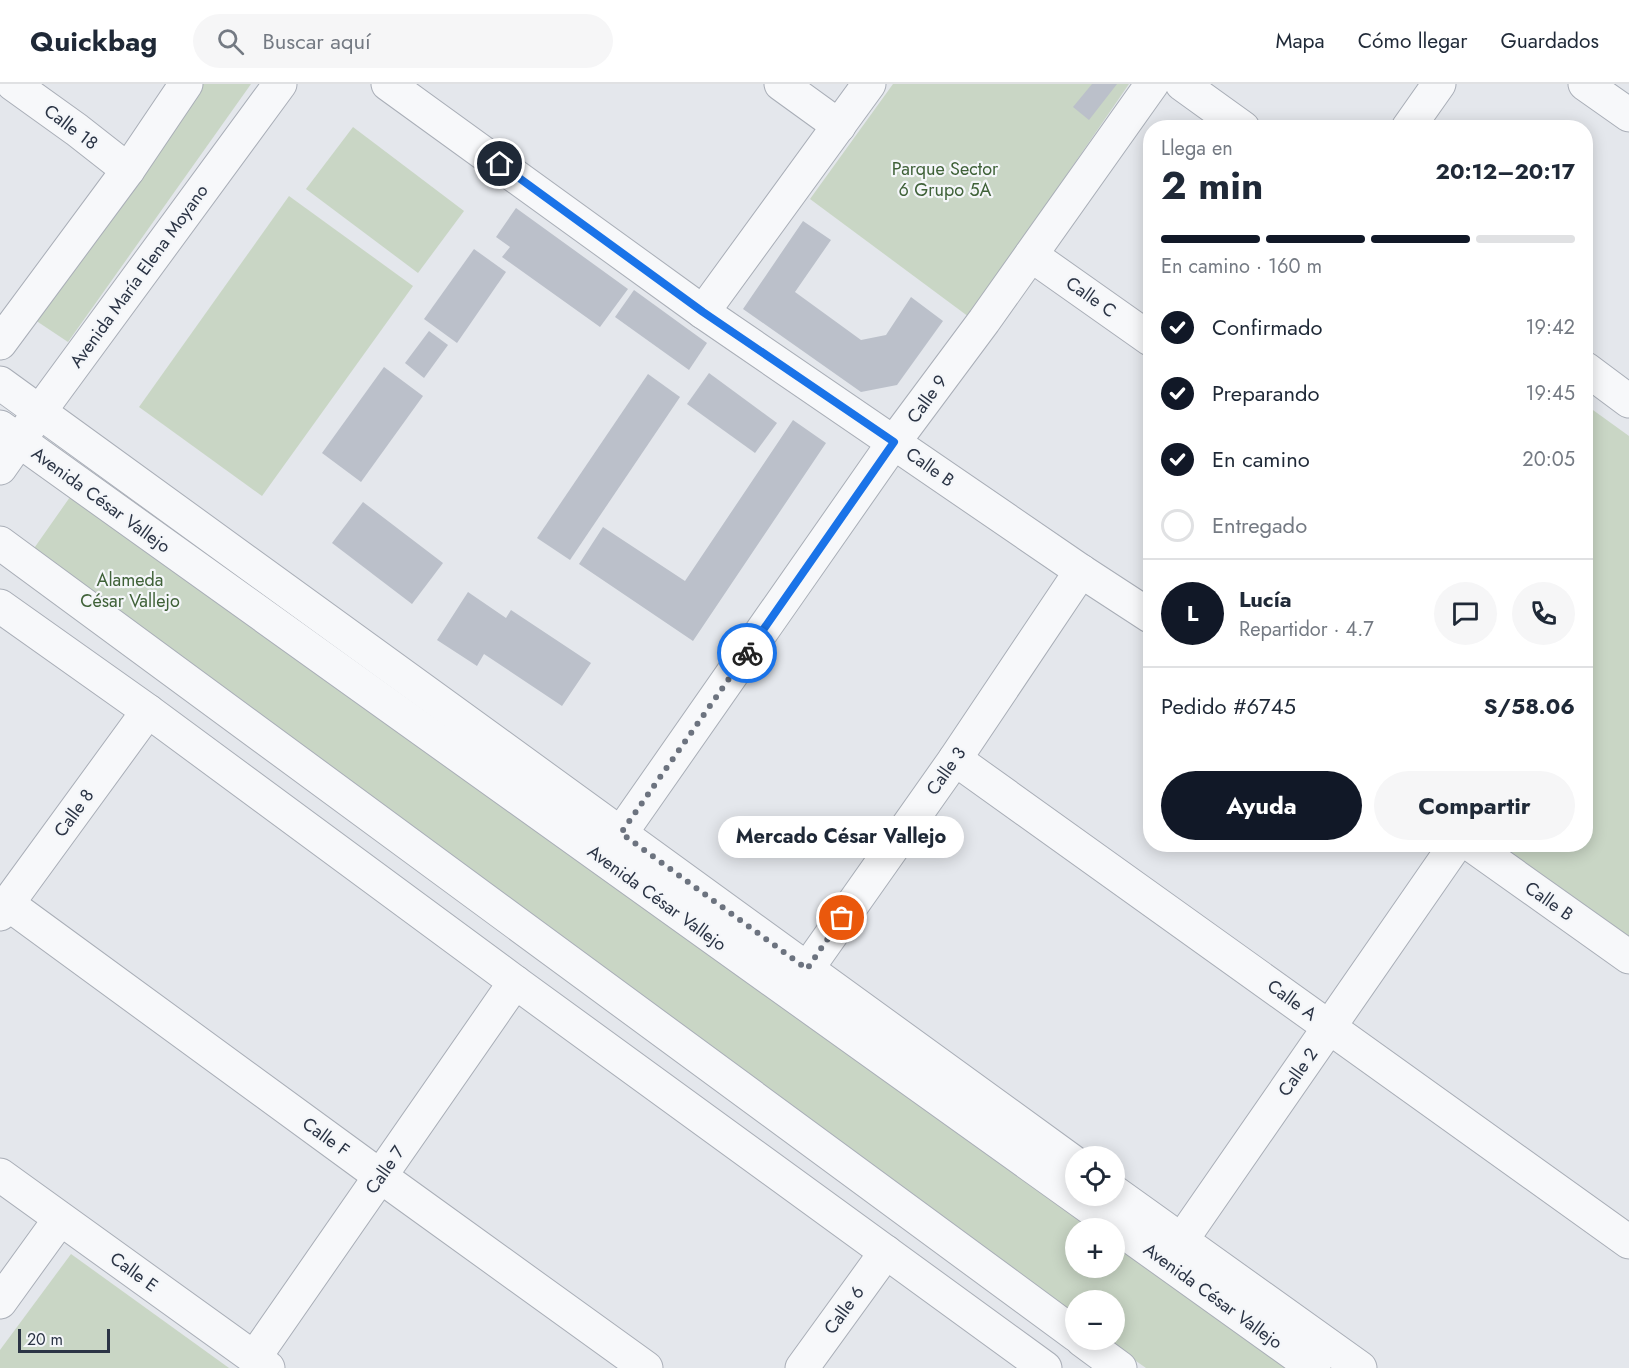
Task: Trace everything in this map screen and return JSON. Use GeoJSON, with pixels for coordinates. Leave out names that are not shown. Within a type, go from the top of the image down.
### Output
{"type":"FeatureCollection","features":[{"type":"Feature","properties":{"kind":"street","name":"Calle 18"},"geometry":{"type":"LineString","coordinates":[[13,84],[128,170]]}},
{"type":"Feature","properties":{"kind":"street"},"geometry":{"type":"LineString","coordinates":[[0,343],[128,170],[186,84]]}},
{"type":"Feature","properties":{"kind":"street","name":"Avenida María Elena Moyano"},"geometry":{"type":"LineString","coordinates":[[0,468],[10,434],[40,411],[279,84]]}},
{"type":"Feature","properties":{"kind":"street","name":"Calle B"},"geometry":{"type":"LineString","coordinates":[[388,84],[703,312],[1143,611]]}},
{"type":"Feature","properties":{"kind":"street"},"geometry":{"type":"LineString","coordinates":[[781,84],[839,126]]}},
{"type":"Feature","properties":{"kind":"street"},"geometry":{"type":"LineString","coordinates":[[703,312],[869,84]]}},
{"type":"Feature","properties":{"kind":"street","name":"Calle 9"},"geometry":{"type":"LineString","coordinates":[[621,833],[894,442],[1152,84]]}},
{"type":"Feature","properties":{"kind":"street"},"geometry":{"type":"LineString","coordinates":[[1182,84],[1232,120]]}},
{"type":"Feature","properties":{"kind":"street"},"geometry":{"type":"LineString","coordinates":[[1414,120],[1439,84]]}},
{"type":"Feature","properties":{"kind":"street"},"geometry":{"type":"LineString","coordinates":[[1585,84],[1629,115]]}},
{"type":"Feature","properties":{"kind":"street","name":"Calle C"},"geometry":{"type":"LineString","coordinates":[[1030,255],[1143,334]]}},
{"type":"Feature","properties":{"kind":"street"},"geometry":{"type":"LineString","coordinates":[[1593,374],[1629,401]]}},
{"type":"Feature","properties":{"kind":"street","name":"Avenida César Vallejo"},"geometry":{"type":"LineString","coordinates":[[0,383],[1065,1156]]}},
{"type":"Feature","properties":{"kind":"street","name":"Avenida César Vallejo"},"geometry":{"type":"LineString","coordinates":[[10,434],[1314,1368]]}},
{"type":"Feature","properties":{"kind":"street"},"geometry":{"type":"LineString","coordinates":[[0,543],[1065,1327]]}},
{"type":"Feature","properties":{"kind":"street","name":"Calle 3"},"geometry":{"type":"LineString","coordinates":[[807,969],[955,759],[1081,571]]}},
{"type":"Feature","properties":{"kind":"street"},"geometry":{"type":"LineString","coordinates":[[0,606],[148,711],[1045,1368]]}},
{"type":"Feature","properties":{"kind":"street","name":"Calle 8"},"geometry":{"type":"LineString","coordinates":[[4,909],[148,711]]}},
{"type":"Feature","properties":{"kind":"street","name":"Calle A"},"geometry":{"type":"LineString","coordinates":[[955,759],[1629,1242]]}},
{"type":"Feature","properties":{"kind":"street","name":"Calle 2"},"geometry":{"type":"LineString","coordinates":[[1181,1240],[1450,852]]}},
{"type":"Feature","properties":{"kind":"street","name":"Calle B"},"geometry":{"type":"LineString","coordinates":[[1481,852],[1629,957]]}},
{"type":"Feature","properties":{"kind":"street","name":"Calle F"},"geometry":{"type":"LineString","coordinates":[[4,909],[381,1176],[646,1368]]}},
{"type":"Feature","properties":{"kind":"street","name":"Calle 7"},"geometry":{"type":"LineString","coordinates":[[261,1363],[381,1176],[515,982]]}},
{"type":"Feature","properties":{"kind":"street","name":"Calle E"},"geometry":{"type":"LineString","coordinates":[[0,1175],[261,1363]]}},
{"type":"Feature","properties":{"kind":"street","name":"Avenida César Vallejo"},"geometry":{"type":"LineString","coordinates":[[1125,1200],[1360,1368]]}},
{"type":"Feature","properties":{"kind":"street"},"geometry":{"type":"LineString","coordinates":[[0,1302],[60,1219]]}},
{"type":"Feature","properties":{"kind":"street","name":"Calle 6"},"geometry":{"type":"LineString","coordinates":[[802,1368],[886,1252]]}},
{"type":"Feature","properties":{"kind":"street"},"geometry":{"type":"LineString","coordinates":[[1096,1350],[1120,1368]]}},
{"type":"Feature","properties":{"kind":"green space"},"geometry":{"type":"Polygon","coordinates":[[[201,84],[251,84],[68,342],[35,320],[201,84]]]}},
{"type":"Feature","properties":{"kind":"green space","name":"Parque Sector 6 Grupo 5A"},"geometry":{"type":"Polygon","coordinates":[[[893,84],[1129,84],[969,317],[810,199],[893,84]]]}},
{"type":"Feature","properties":{"kind":"green space"},"geometry":{"type":"Polygon","coordinates":[[[353,127],[464,211],[418,273],[306,189],[353,127]]]}},
{"type":"Feature","properties":{"kind":"green space"},"geometry":{"type":"Polygon","coordinates":[[[289,196],[413,286],[262,496],[139,407],[289,196]]]}},
{"type":"Feature","properties":{"kind":"green space"},"geometry":{"type":"Polygon","coordinates":[[[1593,410],[1629,436],[1629,945],[1501,852],[1593,852],[1593,410]]]}},
{"type":"Feature","properties":{"kind":"green space","name":"Alameda César Vallejo"},"geometry":{"type":"Polygon","coordinates":[[[70,497],[1077,1218],[1065,1218],[1065,1278],[1125,1278],[1125,1252],[1286,1368],[1146,1368],[1120,1350],[1125,1350],[1125,1290],[1065,1290],[1065,1311],[23,564],[70,497]]]}},
{"type":"Feature","properties":{"kind":"green space"},"geometry":{"type":"Polygon","coordinates":[[[71,1254],[229,1368],[0,1368],[0,1350],[71,1254]]]}},
{"type":"Feature","properties":{"kind":"building"},"geometry":{"type":"Polygon","coordinates":[[[1092,84],[1117,84],[1089,120],[1073,107],[1092,84]]]}},
{"type":"Feature","properties":{"kind":"building"},"geometry":{"type":"Polygon","coordinates":[[[516,208],[628,289],[600,327],[502,257],[510,247],[496,237],[516,208]]]}},
{"type":"Feature","properties":{"kind":"building"},"geometry":{"type":"Polygon","coordinates":[[[803,221],[831,240],[795,292],[861,340],[886,335],[911,297],[943,321],[897,385],[861,392],[743,309],[803,221]]]}},
{"type":"Feature","properties":{"kind":"building"},"geometry":{"type":"Polygon","coordinates":[[[474,249],[506,272],[457,343],[424,319],[474,249]]]}},
{"type":"Feature","properties":{"kind":"building"},"geometry":{"type":"Polygon","coordinates":[[[634,290],[707,343],[689,370],[615,317],[634,290]]]}},
{"type":"Feature","properties":{"kind":"building"},"geometry":{"type":"Polygon","coordinates":[[[429,331],[448,345],[424,378],[405,363],[429,331]]]}},
{"type":"Feature","properties":{"kind":"building"},"geometry":{"type":"Polygon","coordinates":[[[384,367],[423,396],[361,482],[322,453],[384,367]]]}},
{"type":"Feature","properties":{"kind":"building"},"geometry":{"type":"Polygon","coordinates":[[[709,373],[777,423],[755,453],[687,404],[709,373]]]}},
{"type":"Feature","properties":{"kind":"building"},"geometry":{"type":"Polygon","coordinates":[[[648,374],[680,397],[570,560],[537,538],[648,374]]]}},
{"type":"Feature","properties":{"kind":"building"},"geometry":{"type":"Polygon","coordinates":[[[793,420],[826,443],[693,641],[579,564],[603,527],[685,581],[793,420]]]}},
{"type":"Feature","properties":{"kind":"building"},"geometry":{"type":"Polygon","coordinates":[[[363,502],[443,563],[412,604],[332,543],[363,502]]]}},
{"type":"Feature","properties":{"kind":"building"},"geometry":{"type":"Polygon","coordinates":[[[468,592],[506,618],[511,610],[591,663],[562,706],[484,654],[477,666],[437,640],[468,592]]]}},
{"type":"Feature","properties":{"kind":"way so far"},"geometry":{"type":"LineString","coordinates":[[747,653],[621,833],[807,969],[842,918]]}},
{"type":"Feature","properties":{"kind":"place","name":"Mercado César Vallejo"},"geometry":{"type":"Point","coordinates":[842,918]}},
{"type":"Feature","properties":{"kind":"route"},"geometry":{"type":"LineString","coordinates":[[500,164],[703,312],[894,442],[747,653]]}}]}
